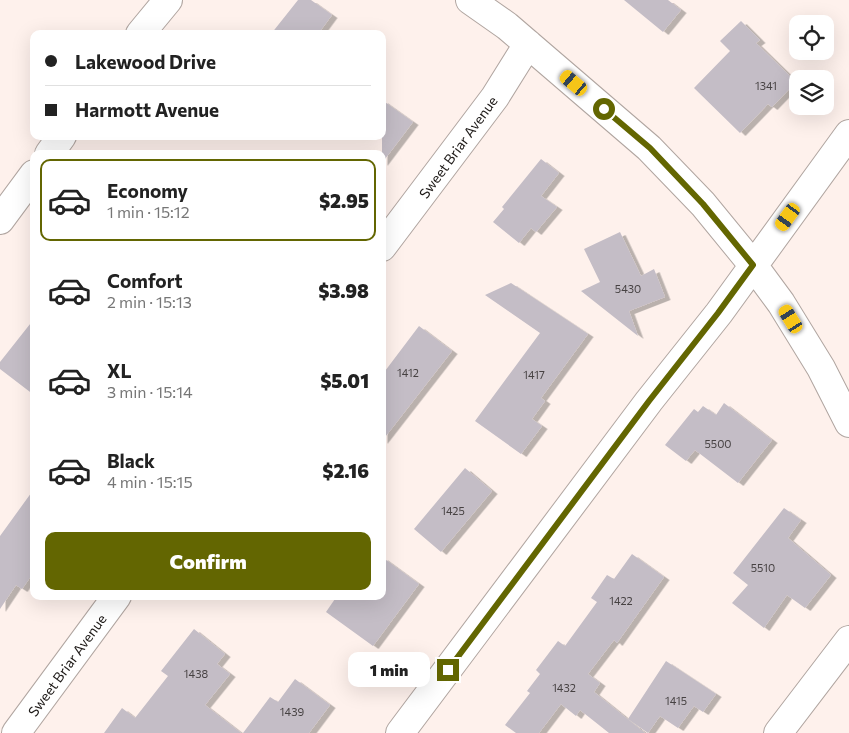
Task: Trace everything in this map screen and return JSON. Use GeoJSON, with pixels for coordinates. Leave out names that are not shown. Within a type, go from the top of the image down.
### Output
{"type":"FeatureCollection","features":[{"type":"Feature","properties":{"kind":"street"},"geometry":{"type":"LineString","coordinates":[[143,30],[168,0]]}},
{"type":"Feature","properties":{"kind":"street"},"geometry":{"type":"LineString","coordinates":[[470,0],[507,26],[650,148],[703,204],[753,265],[781,303],[822,368],[849,423]]}},
{"type":"Feature","properties":{"kind":"street","name":"Sweet Briar Avenue"},"geometry":{"type":"LineString","coordinates":[[386,242],[495,97],[528,44]]}},
{"type":"Feature","properties":{"kind":"street"},"geometry":{"type":"LineString","coordinates":[[400,733],[649,401],[718,313],[849,134]]}},
{"type":"Feature","properties":{"kind":"street"},"geometry":{"type":"LineString","coordinates":[[0,220],[30,179]]}},
{"type":"Feature","properties":{"kind":"street","name":"Sweet Briar Avenue"},"geometry":{"type":"LineString","coordinates":[[16,733],[114,600]]}},
{"type":"Feature","properties":{"kind":"street"},"geometry":{"type":"LineString","coordinates":[[778,733],[849,640]]}},
{"type":"Feature","properties":{"kind":"building"},"geometry":{"type":"Polygon","coordinates":[[[298,0],[311,0],[332,15],[321,30],[274,30],[298,0]]]}},
{"type":"Feature","properties":{"kind":"building"},"geometry":{"type":"Polygon","coordinates":[[[624,0],[668,0],[681,10],[663,32],[624,0]]]}},
{"type":"Feature","properties":{"kind":"building"},"geometry":{"type":"Polygon","coordinates":[[[741,21],[760,40],[756,43],[789,75],[789,89],[772,107],[768,104],[740,133],[694,88],[730,51],[720,41],[741,21]]]}},
{"type":"Feature","properties":{"kind":"building"},"geometry":{"type":"Polygon","coordinates":[[[386,103],[413,122],[386,158],[386,150],[382,150],[382,140],[386,140],[386,103]]]}},
{"type":"Feature","properties":{"kind":"building"},"geometry":{"type":"Polygon","coordinates":[[[541,159],[559,173],[541,196],[557,207],[536,232],[531,228],[519,243],[493,222],[504,209],[502,207],[541,159]]]}},
{"type":"Feature","properties":{"kind":"building"},"geometry":{"type":"Polygon","coordinates":[[[620,232],[641,276],[654,269],[665,297],[629,311],[638,336],[581,291],[600,282],[584,249],[620,232]]]}},
{"type":"Feature","properties":{"kind":"building"},"geometry":{"type":"Polygon","coordinates":[[[511,283],[588,334],[541,398],[545,401],[532,419],[542,426],[521,454],[475,421],[540,333],[485,295],[511,283]]]}},
{"type":"Feature","properties":{"kind":"building"},"geometry":{"type":"Polygon","coordinates":[[[30,324],[30,392],[0,369],[0,362],[30,324]]]}},
{"type":"Feature","properties":{"kind":"building"},"geometry":{"type":"Polygon","coordinates":[[[419,326],[452,351],[386,436],[386,370],[419,326]]]}},
{"type":"Feature","properties":{"kind":"building"},"geometry":{"type":"Polygon","coordinates":[[[724,403],[772,440],[738,483],[695,450],[686,461],[665,445],[694,409],[698,412],[703,406],[716,415],[724,403]]]}},
{"type":"Feature","properties":{"kind":"building"},"geometry":{"type":"Polygon","coordinates":[[[465,468],[492,491],[441,552],[414,529],[465,468]]]}},
{"type":"Feature","properties":{"kind":"building"},"geometry":{"type":"Polygon","coordinates":[[[30,495],[30,578],[22,589],[16,585],[0,609],[0,536],[30,495]]]}},
{"type":"Feature","properties":{"kind":"building"},"geometry":{"type":"Polygon","coordinates":[[[784,508],[801,520],[788,538],[831,575],[805,608],[787,595],[764,628],[732,603],[748,585],[733,573],[784,508]]]}},
{"type":"Feature","properties":{"kind":"building"},"geometry":{"type":"Polygon","coordinates":[[[632,554],[664,577],[617,643],[614,640],[588,674],[600,683],[594,692],[645,733],[609,733],[580,710],[576,716],[561,704],[539,733],[516,733],[505,725],[530,693],[527,691],[540,674],[536,670],[558,641],[565,646],[597,602],[591,598],[607,575],[614,579],[632,554]]]}},
{"type":"Feature","properties":{"kind":"building"},"geometry":{"type":"Polygon","coordinates":[[[386,560],[419,584],[373,646],[326,612],[334,600],[386,600],[386,560]]]}},
{"type":"Feature","properties":{"kind":"building"},"geometry":{"type":"Polygon","coordinates":[[[194,629],[225,654],[217,664],[230,674],[205,705],[241,733],[104,733],[122,708],[135,718],[168,676],[161,671],[194,629]]]}},
{"type":"Feature","properties":{"kind":"building"},"geometry":{"type":"Polygon","coordinates":[[[666,661],[716,694],[703,712],[694,706],[678,728],[660,716],[648,733],[628,719],[666,661]]]}},
{"type":"Feature","properties":{"kind":"building"},"geometry":{"type":"Polygon","coordinates":[[[295,679],[330,705],[309,733],[243,733],[270,697],[278,702],[295,679]]]}},
{"type":"Feature","properties":{"kind":"route"},"geometry":{"type":"LineString","coordinates":[[448,670],[753,265],[703,204],[650,148],[604,109]]}}]}
